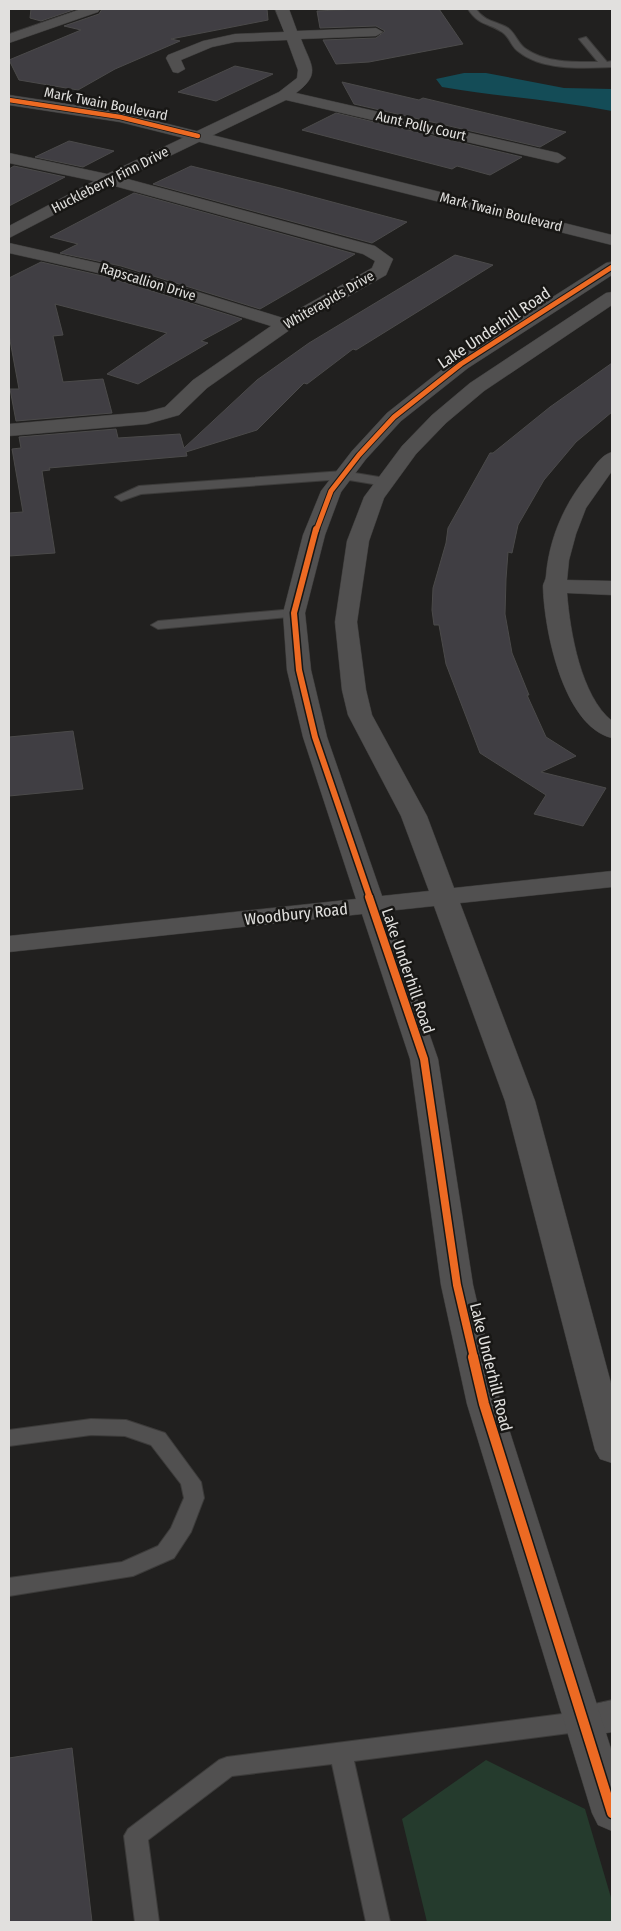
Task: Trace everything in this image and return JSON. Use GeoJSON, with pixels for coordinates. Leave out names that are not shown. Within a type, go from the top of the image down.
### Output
{"type":"FeatureCollection","features":[{"type":"Feature","properties":{"kind":"street"},"geometry":{"type":"LineString","coordinates":[[9,39],[94,9]]}},
{"type":"Feature","properties":{"kind":"street","name":"Huckleberry Finn Drive"},"geometry":{"type":"LineString","coordinates":[[9,233],[109,179],[284,95],[304,80],[305,70],[294,35],[282,9]]}},
{"type":"Feature","properties":{"kind":"street"},"geometry":{"type":"LineString","coordinates":[[178,69],[173,58],[208,44],[235,38],[376,32]]}},
{"type":"Feature","properties":{"kind":"street","name":"Aunt Polly Court"},"geometry":{"type":"LineString","coordinates":[[284,95],[558,158]]}},
{"type":"Feature","properties":{"kind":"street","name":"Mark Twain Boulevard"},"geometry":{"type":"LineString","coordinates":[[9,100],[120,117],[612,240]]}},
{"type":"Feature","properties":{"kind":"street"},"geometry":{"type":"LineString","coordinates":[[9,158],[109,179]]}},
{"type":"Feature","properties":{"kind":"street","name":"Whiterapids Drive"},"geometry":{"type":"LineString","coordinates":[[9,430],[147,418],[172,411],[200,384],[285,325],[380,271],[384,258],[369,250],[109,179]]}},
{"type":"Feature","properties":{"kind":"street","name":"Rapscallion Drive"},"geometry":{"type":"LineString","coordinates":[[9,248],[56,256],[285,325]]}},
{"type":"Feature","properties":{"kind":"street","name":"Lake Underhill Road"},"geometry":{"type":"LineString","coordinates":[[612,267],[461,364],[394,418],[331,491],[314,535],[294,613],[299,670],[315,736],[424,1059],[457,1285],[484,1404],[598,1719],[612,1813]]}},
{"type":"Feature","properties":{"kind":"street"},"geometry":{"type":"LineString","coordinates":[[612,297],[477,387],[423,434],[374,497],[358,541],[346,622],[354,690],[366,726],[411,809],[520,1101],[612,1450]]}},
{"type":"Feature","properties":{"kind":"street"},"geometry":{"type":"LineString","coordinates":[[612,458],[586,490],[570,523],[556,562],[554,586],[559,631],[574,680],[588,710],[605,728],[612,731]]}},
{"type":"Feature","properties":{"kind":"street"},"geometry":{"type":"LineString","coordinates":[[554,586],[612,588]]}},
{"type":"Feature","properties":{"kind":"street","name":"Woodbury Road"},"geometry":{"type":"LineString","coordinates":[[9,944],[612,879]]}},
{"type":"Feature","properties":{"kind":"lane"},"geometry":{"type":"LineString","coordinates":[[472,9],[478,19],[507,31],[522,51],[547,60],[574,66],[608,64]]}},
{"type":"Feature","properties":{"kind":"lane"},"geometry":{"type":"LineString","coordinates":[[583,39],[608,64]]}},
{"type":"Feature","properties":{"kind":"lane"},"geometry":{"type":"LineString","coordinates":[[121,497],[139,490],[343,475],[385,482]]}},
{"type":"Feature","properties":{"kind":"lane"},"geometry":{"type":"LineString","coordinates":[[158,626],[294,613]]}},
{"type":"Feature","properties":{"kind":"lane"},"geometry":{"type":"LineString","coordinates":[[9,1438],[91,1427],[126,1428],[158,1439],[191,1482],[194,1498],[180,1532],[166,1552],[125,1570],[9,1587]]}},
{"type":"Feature","properties":{"kind":"lane"},"geometry":{"type":"LineString","coordinates":[[147,1922],[136,1836],[227,1767],[598,1719]]}},
{"type":"Feature","properties":{"kind":"lane"},"geometry":{"type":"LineString","coordinates":[[341,1753],[378,1922]]}},
{"type":"Feature","properties":{"kind":"green space"},"geometry":{"type":"Polygon","coordinates":[[[486,1760],[585,1809],[612,1901],[612,1922],[427,1922],[402,1819],[486,1760]]]}},
{"type":"Feature","properties":{"kind":"water"},"geometry":{"type":"Polygon","coordinates":[[[464,73],[486,73],[564,88],[612,89],[612,111],[442,87],[436,79],[464,73]]]}},
{"type":"Feature","properties":{"kind":"building"},"geometry":{"type":"Polygon","coordinates":[[[31,9],[76,9],[41,21],[30,18],[31,9]]]}},
{"type":"Feature","properties":{"kind":"building"},"geometry":{"type":"Polygon","coordinates":[[[102,9],[267,9],[268,20],[171,39],[180,41],[115,69],[78,90],[19,80],[9,60],[81,30],[64,26],[99,14],[102,9]]]}},
{"type":"Feature","properties":{"kind":"building"},"geometry":{"type":"Polygon","coordinates":[[[439,9],[463,44],[369,62],[336,64],[323,40],[376,38],[385,31],[376,26],[320,28],[317,11],[439,9]]]}},
{"type":"Feature","properties":{"kind":"building"},"geometry":{"type":"Polygon","coordinates":[[[235,66],[273,74],[216,101],[178,92],[235,66]]]}},
{"type":"Feature","properties":{"kind":"building"},"geometry":{"type":"Polygon","coordinates":[[[342,82],[419,100],[423,98],[566,132],[540,147],[354,104],[342,82]]]}},
{"type":"Feature","properties":{"kind":"building"},"geometry":{"type":"Polygon","coordinates":[[[336,113],[522,157],[490,175],[457,166],[452,169],[302,130],[336,113]]]}},
{"type":"Feature","properties":{"kind":"building"},"geometry":{"type":"Polygon","coordinates":[[[69,141],[114,151],[83,167],[35,157],[69,141]]]}},
{"type":"Feature","properties":{"kind":"building"},"geometry":{"type":"Polygon","coordinates":[[[14,166],[65,177],[9,206],[9,169],[14,166]]]}},
{"type":"Feature","properties":{"kind":"building"},"geometry":{"type":"Polygon","coordinates":[[[191,166],[407,222],[372,243],[153,184],[191,166]]]}},
{"type":"Feature","properties":{"kind":"building"},"geometry":{"type":"Polygon","coordinates":[[[134,193],[355,254],[260,309],[121,266],[60,253],[78,244],[50,237],[134,193]]]}},
{"type":"Feature","properties":{"kind":"building"},"geometry":{"type":"Polygon","coordinates":[[[455,255],[493,265],[356,350],[353,349],[307,384],[304,383],[257,430],[186,452],[187,456],[49,468],[50,470],[42,471],[55,553],[9,556],[9,513],[23,512],[12,449],[21,448],[19,437],[116,429],[118,438],[180,434],[184,448],[257,380],[309,343],[455,255]]]}},
{"type":"Feature","properties":{"kind":"building"},"geometry":{"type":"Polygon","coordinates":[[[41,262],[107,277],[242,319],[201,341],[208,343],[138,384],[107,374],[167,333],[55,304],[63,335],[53,336],[63,382],[103,379],[112,413],[16,421],[10,389],[19,389],[9,335],[9,278],[41,262]]]}},
{"type":"Feature","properties":{"kind":"building"},"geometry":{"type":"Polygon","coordinates":[[[612,363],[612,412],[576,442],[544,480],[518,525],[512,553],[508,552],[506,579],[505,614],[512,653],[529,695],[527,695],[546,737],[576,756],[541,772],[606,788],[583,826],[534,814],[546,795],[480,753],[446,664],[439,625],[434,625],[432,610],[433,588],[446,543],[448,528],[490,453],[493,453],[550,407],[612,363]]]}},
{"type":"Feature","properties":{"kind":"building"},"geometry":{"type":"Polygon","coordinates":[[[73,731],[83,789],[9,796],[9,737],[73,731]]]}},
{"type":"Feature","properties":{"kind":"building"},"geometry":{"type":"Polygon","coordinates":[[[72,1748],[92,1922],[9,1922],[9,1758],[72,1748]]]}},
{"type":"Feature","properties":{"kind":"cycle path"},"geometry":{"type":"LineString","coordinates":[[9,100],[120,117],[198,136]]}},
{"type":"Feature","properties":{"kind":"cycle path"},"geometry":{"type":"LineString","coordinates":[[612,267],[461,364],[394,417],[359,455],[331,491],[314,535],[294,613],[299,670],[315,737],[424,1059],[457,1285],[484,1404],[612,1813]]}}]}
